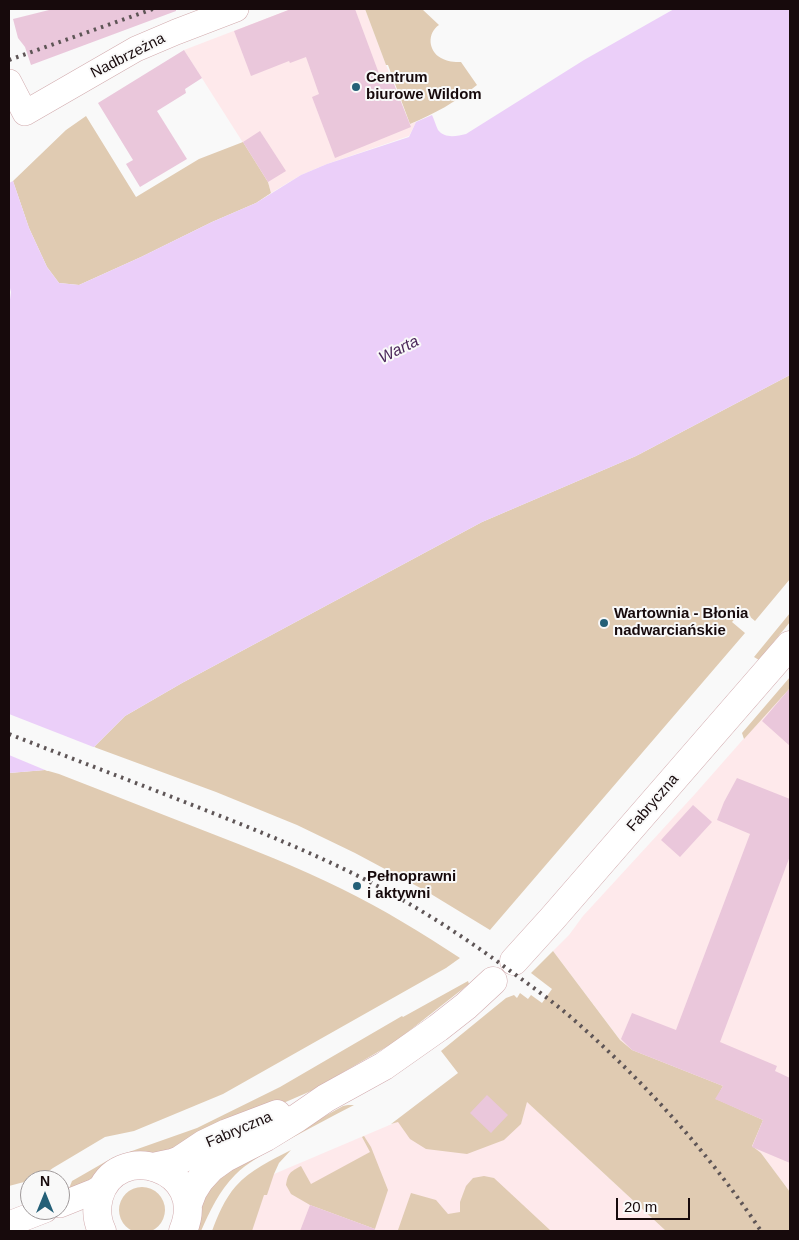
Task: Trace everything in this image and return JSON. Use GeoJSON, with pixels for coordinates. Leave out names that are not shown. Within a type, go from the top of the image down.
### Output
{"type":"FeatureCollection","features":[{"type":"Feature","properties":{"kind":"street","name":"Nadbrzeżna"},"geometry":{"type":"LineString","coordinates":[[9,82],[25,113],[136,49],[236,9]]}},
{"type":"Feature","properties":{"kind":"street","name":"Fabryczna"},"geometry":{"type":"LineString","coordinates":[[514,960],[552,920],[790,645]]}},
{"type":"Feature","properties":{"kind":"street","name":"Fabryczna"},"geometry":{"type":"LineString","coordinates":[[183,1231],[187,1223],[188,1204],[192,1191],[210,1168],[266,1137],[326,1098],[358,1081],[410,1048],[445,1022],[493,981]]}},
{"type":"Feature","properties":{"kind":"street","name":"Fabryczna"},"geometry":{"type":"LineString","coordinates":[[104,1186],[116,1173],[124,1169],[140,1165],[153,1167],[172,1163],[227,1133],[290,1109],[326,1098]]}},
{"type":"Feature","properties":{"kind":"street"},"geometry":{"type":"LineString","coordinates":[[153,1167],[168,1173],[178,1182],[188,1204]]}},
{"type":"Feature","properties":{"kind":"street"},"geometry":{"type":"LineString","coordinates":[[70,1201],[104,1186]]}},
{"type":"Feature","properties":{"kind":"street"},"geometry":{"type":"LineString","coordinates":[[102,1231],[97,1216],[97,1206],[104,1186]]}},
{"type":"Feature","properties":{"kind":"shaded area"},"geometry":{"type":"Polygon","coordinates":[[[291,9],[365,9],[410,124],[416,122],[409,136],[327,164],[301,175],[271,193],[268,182],[184,50],[291,9]]]}},
{"type":"Feature","properties":{"kind":"shaded area"},"geometry":{"type":"Polygon","coordinates":[[[365,9],[422,9],[439,25],[432,33],[431,47],[437,55],[444,59],[451,62],[461,62],[477,85],[445,107],[410,124],[365,9]]]}},
{"type":"Feature","properties":{"kind":"shaded area"},"geometry":{"type":"Polygon","coordinates":[[[86,116],[136,197],[199,159],[243,142],[268,182],[271,193],[256,203],[79,285],[59,283],[47,267],[29,228],[13,181],[66,130],[86,116]]]}},
{"type":"Feature","properties":{"kind":"shaded area"},"geometry":{"type":"Polygon","coordinates":[[[790,375],[790,579],[755,621],[742,610],[732,622],[745,633],[490,930],[426,891],[297,825],[216,792],[94,747],[125,716],[182,683],[482,522],[636,456],[790,375]]]}},
{"type":"Feature","properties":{"kind":"shaded area"},"geometry":{"type":"Polygon","coordinates":[[[790,613],[790,622],[759,660],[754,657],[790,613]]]}},
{"type":"Feature","properties":{"kind":"shaded area"},"geometry":{"type":"Polygon","coordinates":[[[790,677],[790,688],[744,739],[742,733],[790,677]]]}},
{"type":"Feature","properties":{"kind":"shaded area"},"geometry":{"type":"Polygon","coordinates":[[[790,686],[790,1192],[761,1153],[721,1151],[636,1061],[553,951],[790,686]]]}},
{"type":"Feature","properties":{"kind":"shaded area"},"geometry":{"type":"Polygon","coordinates":[[[45,770],[59,774],[274,859],[357,897],[417,930],[460,958],[446,968],[223,1094],[134,1131],[105,1137],[50,1170],[20,1170],[20,1183],[9,1186],[9,773],[45,770]]]}},
{"type":"Feature","properties":{"kind":"shaded area"},"geometry":{"type":"Polygon","coordinates":[[[553,951],[620,1040],[632,1050],[723,1086],[716,1099],[763,1120],[752,1146],[761,1153],[790,1192],[790,1231],[666,1231],[527,1102],[521,1124],[504,1140],[467,1154],[426,1149],[410,1139],[398,1122],[391,1124],[458,1073],[441,1051],[506,998],[514,995],[517,998],[520,993],[528,999],[531,995],[542,1003],[552,989],[531,973],[553,951]]]}},
{"type":"Feature","properties":{"kind":"shaded area"},"geometry":{"type":"Polygon","coordinates":[[[468,981],[469,984],[395,1042],[311,1091],[189,1144],[98,1176],[70,1190],[72,1181],[112,1158],[197,1128],[280,1087],[468,981]]]}},
{"type":"Feature","properties":{"kind":"shaded area"},"geometry":{"type":"Polygon","coordinates":[[[493,1070],[666,1231],[221,1231],[267,1177],[406,1118],[493,1070]]]}},
{"type":"Feature","properties":{"kind":"shaded area"},"geometry":{"type":"Polygon","coordinates":[[[354,1105],[256,1158],[240,1170],[220,1194],[201,1231],[196,1231],[200,1202],[210,1180],[343,1106],[354,1105]]]}},
{"type":"Feature","properties":{"kind":"shaded area"},"geometry":{"type":"Polygon","coordinates":[[[364,1136],[371,1147],[388,1190],[375,1229],[310,1205],[291,1194],[286,1185],[290,1173],[301,1166],[311,1184],[370,1152],[362,1137],[364,1136]]]}},
{"type":"Feature","properties":{"kind":"shaded area"},"geometry":{"type":"Polygon","coordinates":[[[291,1150],[279,1163],[267,1195],[264,1195],[252,1231],[212,1231],[225,1202],[236,1186],[255,1170],[291,1150]]]}},
{"type":"Feature","properties":{"kind":"shaded area"},"geometry":{"type":"Polygon","coordinates":[[[484,1176],[494,1178],[551,1231],[398,1230],[411,1193],[436,1200],[448,1214],[460,1212],[460,1202],[466,1186],[473,1178],[484,1176]]]}},
{"type":"Feature","properties":{"kind":"shaded area"},"geometry":{"type":"Polygon","coordinates":[[[147,1187],[159,1193],[164,1201],[164,1219],[159,1227],[151,1232],[137,1233],[125,1227],[120,1219],[119,1205],[125,1193],[133,1188],[147,1187]]]}},
{"type":"Feature","properties":{"kind":"water","name":"Warta"},"geometry":{"type":"Polygon","coordinates":[[[674,9],[790,9],[790,375],[636,456],[482,522],[182,683],[125,716],[94,747],[45,770],[9,773],[9,307],[11,292],[9,284],[9,183],[13,181],[29,228],[47,267],[59,283],[79,285],[256,203],[301,175],[327,164],[409,137],[416,122],[432,115],[438,130],[444,135],[466,134],[584,60],[674,9]]]}},
{"type":"Feature","properties":{"kind":"pier"},"geometry":{"type":"Polygon","coordinates":[[[9,714],[96,748],[48,771],[45,770],[9,755],[9,714]]]}},
{"type":"Feature","properties":{"kind":"building"},"geometry":{"type":"Polygon","coordinates":[[[53,9],[176,9],[176,11],[31,65],[25,47],[18,38],[13,19],[53,9]]]}},
{"type":"Feature","properties":{"kind":"building","name":"Centrum biurowe Wildom"},"geometry":{"type":"Polygon","coordinates":[[[291,9],[355,9],[381,79],[389,77],[392,79],[411,127],[335,158],[312,97],[319,94],[306,57],[290,63],[289,61],[251,76],[234,31],[291,9]]]}},
{"type":"Feature","properties":{"kind":"building"},"geometry":{"type":"Polygon","coordinates":[[[184,50],[202,78],[185,89],[186,93],[157,111],[187,159],[140,187],[126,164],[133,160],[98,103],[184,50]]]}},
{"type":"Feature","properties":{"kind":"building"},"geometry":{"type":"Polygon","coordinates":[[[260,131],[286,171],[268,182],[243,142],[260,131]]]}},
{"type":"Feature","properties":{"kind":"building"},"geometry":{"type":"Polygon","coordinates":[[[790,688],[790,746],[762,721],[790,688]]]}},
{"type":"Feature","properties":{"kind":"building"},"geometry":{"type":"Polygon","coordinates":[[[737,778],[790,799],[790,856],[720,1042],[777,1066],[775,1071],[790,1078],[790,1163],[752,1147],[763,1120],[715,1099],[723,1086],[632,1050],[621,1039],[632,1013],[676,1030],[750,834],[717,820],[737,778]]]}},
{"type":"Feature","properties":{"kind":"building"},"geometry":{"type":"Polygon","coordinates":[[[693,805],[712,822],[680,857],[661,840],[693,805]]]}},
{"type":"Feature","properties":{"kind":"building"},"geometry":{"type":"Polygon","coordinates":[[[487,1095],[508,1115],[491,1133],[470,1113],[487,1095]]]}},
{"type":"Feature","properties":{"kind":"building"},"geometry":{"type":"Polygon","coordinates":[[[310,1205],[375,1229],[374,1231],[300,1231],[310,1205]]]}},
{"type":"Feature","properties":{"kind":"railway"},"geometry":{"type":"LineString","coordinates":[[9,60],[153,9]]}},
{"type":"Feature","properties":{"kind":"railway"},"geometry":{"type":"LineString","coordinates":[[9,734],[221,816],[309,853],[372,883],[452,930],[546,997],[607,1050],[678,1123],[742,1203],[761,1231]]}},
{"type":"Feature","properties":{"kind":"place","name":"Centrum biurowe Wildom"},"geometry":{"type":"Point","coordinates":[356,87]}},
{"type":"Feature","properties":{"kind":"place","name":"Wartownia - Błonia nadwarciańskie"},"geometry":{"type":"Point","coordinates":[604,623]}},
{"type":"Feature","properties":{"kind":"place","name":"Pełnoprawni i aktywni"},"geometry":{"type":"Point","coordinates":[357,886]}}]}
